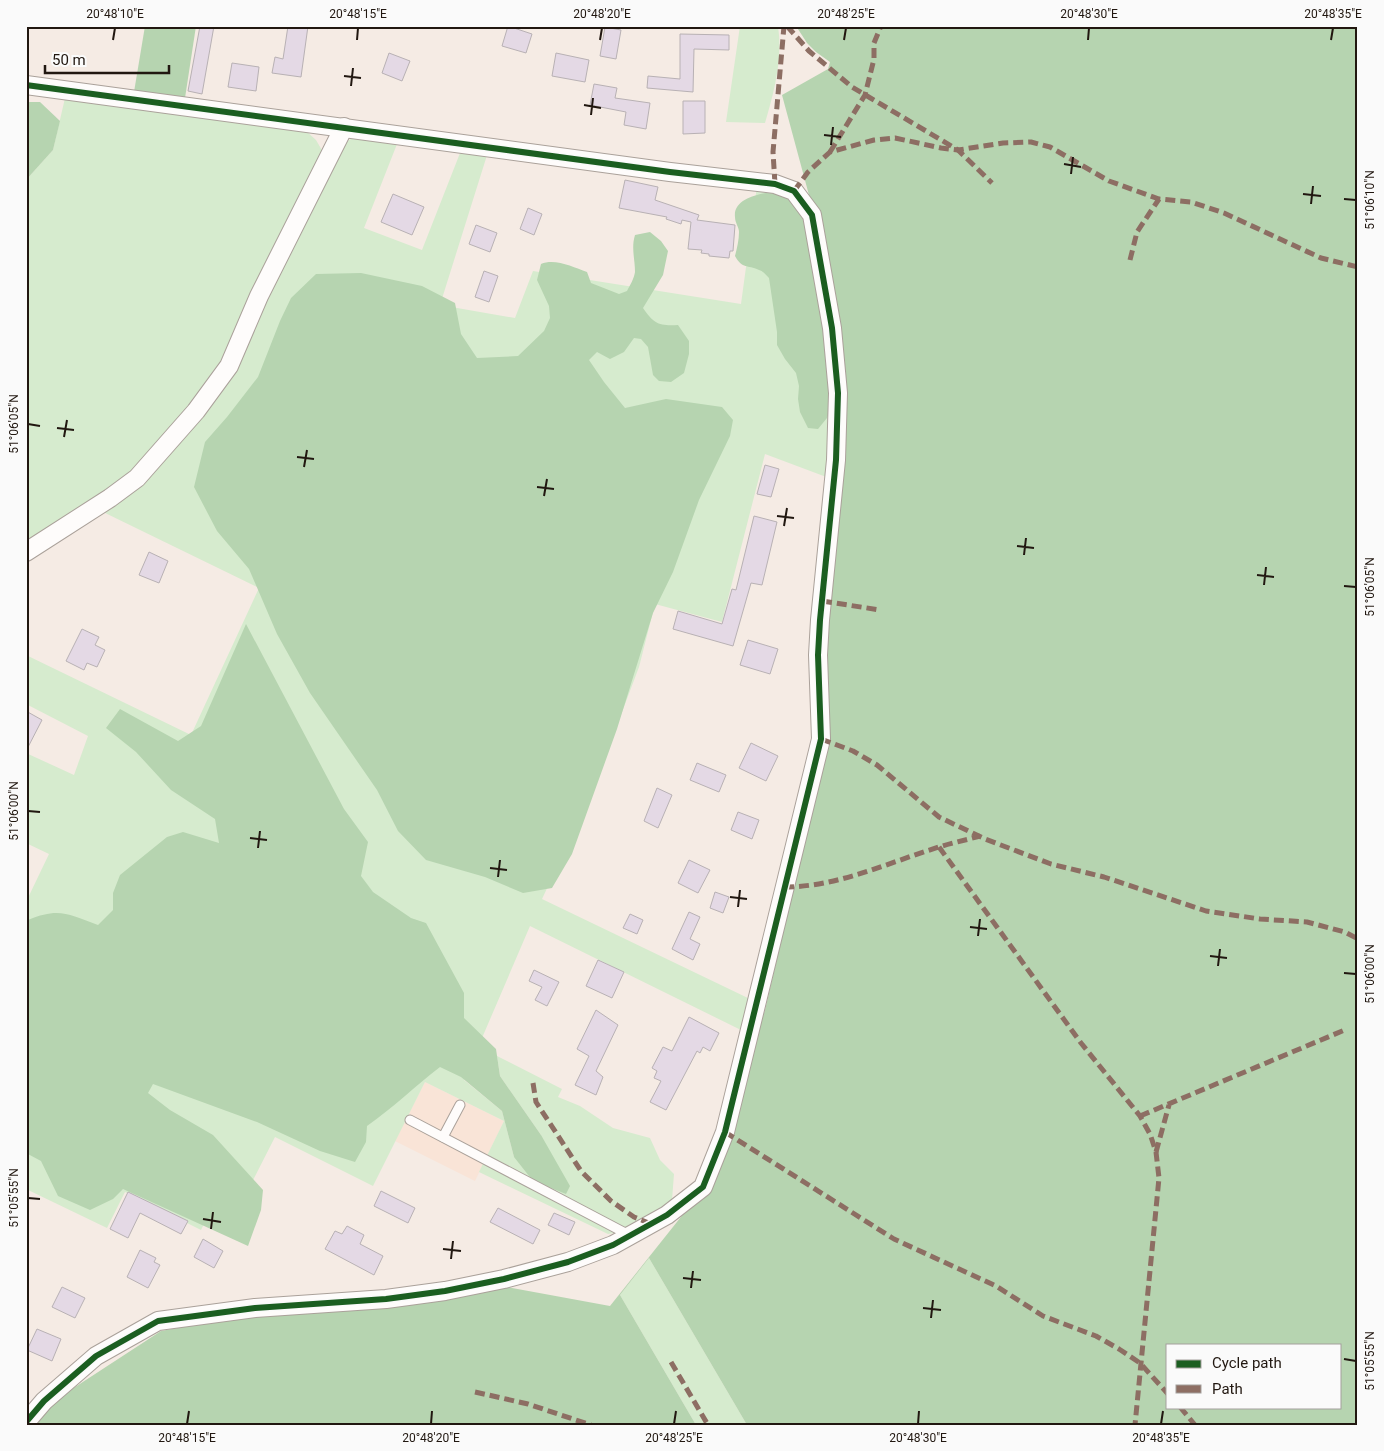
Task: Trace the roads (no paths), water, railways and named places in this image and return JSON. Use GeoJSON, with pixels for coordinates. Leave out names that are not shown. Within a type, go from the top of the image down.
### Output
{"type":"FeatureCollection","features":[{"type":"Feature","properties":{"kind":"street"},"geometry":{"type":"LineString","coordinates":[[26,85],[662,171],[776,184],[794,192],[812,215],[832,328],[838,393],[836,460],[818,655],[821,739],[725,1132],[703,1187],[667,1214],[632,1236],[613,1245],[568,1262],[504,1279],[445,1291],[386,1299],[254,1308],[158,1321],[96,1356],[44,1401],[26,1422]]}},
{"type":"Feature","properties":{"kind":"street"},"geometry":{"type":"LineString","coordinates":[[26,552],[137,478],[196,411],[229,366],[259,296],[344,127]]}},
{"type":"Feature","properties":{"kind":"lane"},"geometry":{"type":"LineString","coordinates":[[443,1137],[460,1105]]}},
{"type":"Feature","properties":{"kind":"lane"},"geometry":{"type":"LineString","coordinates":[[410,1120],[632,1236]]}}]}
